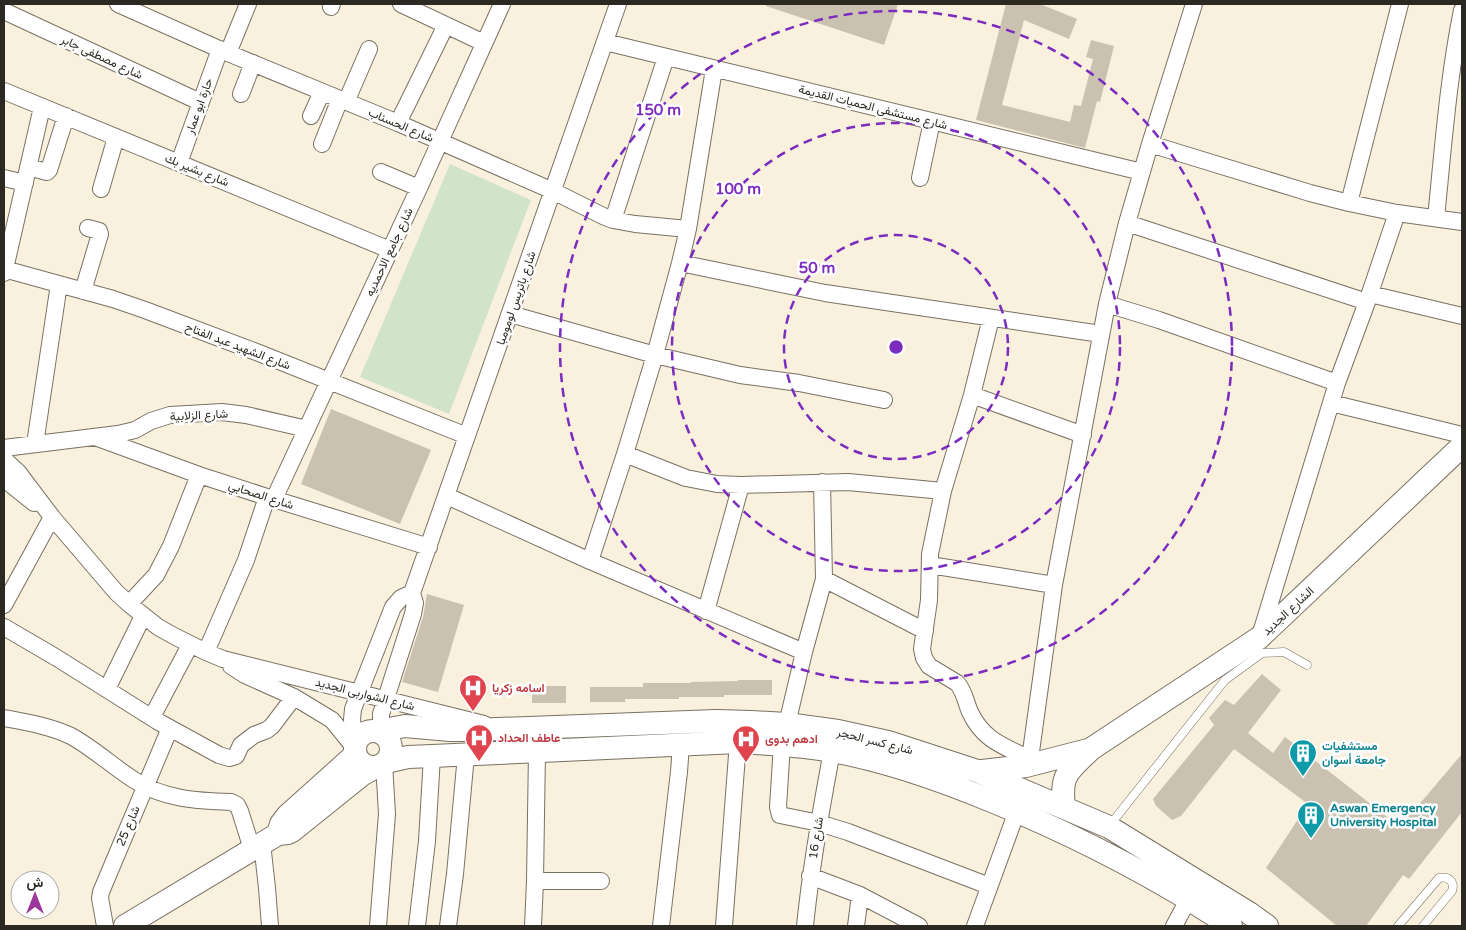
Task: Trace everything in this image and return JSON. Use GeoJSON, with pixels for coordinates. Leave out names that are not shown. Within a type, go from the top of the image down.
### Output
{"type":"FeatureCollection","features":[{"type":"Feature","properties":{"kind":"main road","name":"الشارع الجديد"},"geometry":{"type":"LineString","coordinates":[[1064,808],[1062,788],[1066,775],[1091,749],[1259,638],[1462,446]]}},
{"type":"Feature","properties":{"kind":"main road","name":"شارع كسر الحجر"},"geometry":{"type":"LineString","coordinates":[[382,733],[405,726],[450,730],[716,721],[784,734],[832,751],[880,762],[926,776],[1017,811],[1125,863],[1231,926]]}},
{"type":"Feature","properties":{"kind":"main road"},"geometry":{"type":"LineString","coordinates":[[124,926],[264,842],[292,831],[363,774],[389,758],[391,747],[387,737],[382,733],[370,730],[365,732],[356,747],[287,816],[264,842]]}},
{"type":"Feature","properties":{"kind":"main road","name":"شارع كسر الحجر"},"geometry":{"type":"LineString","coordinates":[[382,764],[408,757],[738,742],[784,734],[838,731],[888,742],[977,772],[1109,827],[1267,926]]}},
{"type":"Feature","properties":{"kind":"main road"},"geometry":{"type":"LineString","coordinates":[[356,747],[363,764],[369,766],[382,764]]}},
{"type":"Feature","properties":{"kind":"main road","name":"الشارع الجديد"},"geometry":{"type":"LineString","coordinates":[[977,772],[1013,768],[1035,761],[1091,749]]}},
{"type":"Feature","properties":{"kind":"street","name":"شارع الحسناب"},"geometry":{"type":"LineString","coordinates":[[118,4],[224,51],[398,123],[553,191],[613,220],[688,229]]}},
{"type":"Feature","properties":{"kind":"street","name":"حارة ابو عمار"},"geometry":{"type":"LineString","coordinates":[[178,163],[200,102],[248,4]]}},
{"type":"Feature","properties":{"kind":"street"},"geometry":{"type":"LineString","coordinates":[[401,4],[484,43]]}},
{"type":"Feature","properties":{"kind":"street","name":"شارع جامع الاحمديه"},"geometry":{"type":"LineString","coordinates":[[206,652],[271,498],[329,382],[502,4]]}},
{"type":"Feature","properties":{"kind":"street","name":"شارع باتريس لومومبا"},"geometry":{"type":"LineString","coordinates":[[382,733],[381,714],[413,614],[415,604],[412,593],[618,4]]}},
{"type":"Feature","properties":{"kind":"street"},"geometry":{"type":"LineString","coordinates":[[991,318],[972,395],[943,491],[930,544],[929,600],[922,649],[924,658],[929,666],[961,687],[969,710],[978,727],[986,736],[1035,761],[1054,585],[1107,304],[1127,223],[1194,4]]}},
{"type":"Feature","properties":{"kind":"street"},"geometry":{"type":"LineString","coordinates":[[1349,203],[1400,4]]}},
{"type":"Feature","properties":{"kind":"street"},"geometry":{"type":"LineString","coordinates":[[1436,218],[1450,85],[1456,38],[1462,10]]}},
{"type":"Feature","properties":{"kind":"street","name":"شارع مصطفى جابر"},"geometry":{"type":"LineString","coordinates":[[4,11],[200,102]]}},
{"type":"Feature","properties":{"kind":"street"},"geometry":{"type":"LineString","coordinates":[[398,123],[446,25]]}},
{"type":"Feature","properties":{"kind":"street","name":"شارع مستشفى الحميات القديمة"},"geometry":{"type":"LineString","coordinates":[[605,42],[1142,172]]}},
{"type":"Feature","properties":{"kind":"street"},"geometry":{"type":"LineString","coordinates":[[322,144],[368,49]]}},
{"type":"Feature","properties":{"kind":"street"},"geometry":{"type":"LineString","coordinates":[[613,220],[666,57]]}},
{"type":"Feature","properties":{"kind":"street"},"geometry":{"type":"LineString","coordinates":[[241,94],[253,63]]}},
{"type":"Feature","properties":{"kind":"street"},"geometry":{"type":"LineString","coordinates":[[590,561],[625,454],[680,263],[688,229],[714,69]]}},
{"type":"Feature","properties":{"kind":"street","name":"شارع بشير بك"},"geometry":{"type":"LineString","coordinates":[[4,91],[390,250]]}},
{"type":"Feature","properties":{"kind":"street"},"geometry":{"type":"LineString","coordinates":[[311,116],[322,92]]}},
{"type":"Feature","properties":{"kind":"street"},"geometry":{"type":"LineString","coordinates":[[4,271],[42,107]]}},
{"type":"Feature","properties":{"kind":"street"},"geometry":{"type":"LineString","coordinates":[[28,167],[43,172],[49,170],[66,116]]}},
{"type":"Feature","properties":{"kind":"street"},"geometry":{"type":"LineString","coordinates":[[920,178],[932,121]]}},
{"type":"Feature","properties":{"kind":"street"},"geometry":{"type":"LineString","coordinates":[[101,189],[116,137]]}},
{"type":"Feature","properties":{"kind":"street"},"geometry":{"type":"LineString","coordinates":[[1150,144],[1349,203],[1397,213],[1462,222]]}},
{"type":"Feature","properties":{"kind":"street"},"geometry":{"type":"LineString","coordinates":[[381,172],[419,188]]}},
{"type":"Feature","properties":{"kind":"street"},"geometry":{"type":"LineString","coordinates":[[4,178],[25,183]]}},
{"type":"Feature","properties":{"kind":"street"},"geometry":{"type":"LineString","coordinates":[[1259,638],[1337,383],[1397,213]]}},
{"type":"Feature","properties":{"kind":"street"},"geometry":{"type":"LineString","coordinates":[[1127,223],[1368,298],[1462,316]]}},
{"type":"Feature","properties":{"kind":"street"},"geometry":{"type":"LineString","coordinates":[[83,291],[100,234],[99,231],[88,228]]}},
{"type":"Feature","properties":{"kind":"street"},"geometry":{"type":"LineString","coordinates":[[680,263],[825,293],[1101,334]]}},
{"type":"Feature","properties":{"kind":"street","name":"شارع الشهيد عبد الفتاح"},"geometry":{"type":"LineString","coordinates":[[4,271],[59,284],[145,310],[468,436]]}},
{"type":"Feature","properties":{"kind":"street"},"geometry":{"type":"LineString","coordinates":[[35,444],[59,284]]}},
{"type":"Feature","properties":{"kind":"street"},"geometry":{"type":"LineString","coordinates":[[1107,304],[1178,326],[1337,383]]}},
{"type":"Feature","properties":{"kind":"street"},"geometry":{"type":"LineString","coordinates":[[510,314],[654,355],[740,375],[799,383],[884,400]]}},
{"type":"Feature","properties":{"kind":"street"},"geometry":{"type":"LineString","coordinates":[[972,395],[1083,434]]}},
{"type":"Feature","properties":{"kind":"street"},"geometry":{"type":"LineString","coordinates":[[1331,403],[1462,435]]}},
{"type":"Feature","properties":{"kind":"street","name":"شارع الزلابية"},"geometry":{"type":"LineString","coordinates":[[4,448],[127,432],[170,415],[222,412],[246,415],[307,429]]}},
{"type":"Feature","properties":{"kind":"street","name":"شارع الصحابي"},"geometry":{"type":"LineString","coordinates":[[95,437],[271,498],[429,547]]}},
{"type":"Feature","properties":{"kind":"street"},"geometry":{"type":"LineString","coordinates":[[625,454],[686,478],[717,484],[848,482],[943,491]]}},
{"type":"Feature","properties":{"kind":"street","name":"شارع الشواربى الجديد"},"geometry":{"type":"LineString","coordinates":[[4,459],[18,472],[116,592],[158,627],[190,645],[224,659],[506,729]]}},
{"type":"Feature","properties":{"kind":"street"},"geometry":{"type":"LineString","coordinates":[[129,604],[156,575],[170,546],[199,474]]}},
{"type":"Feature","properties":{"kind":"street","name":"شارع الشواربى الجديد"},"geometry":{"type":"LineString","coordinates":[[4,479],[52,516]]}},
{"type":"Feature","properties":{"kind":"street"},"geometry":{"type":"LineString","coordinates":[[822,482],[824,579],[784,734],[778,807],[780,815],[848,832],[989,886]]}},
{"type":"Feature","properties":{"kind":"street"},"geometry":{"type":"LineString","coordinates":[[706,611],[741,485]]}},
{"type":"Feature","properties":{"kind":"street"},"geometry":{"type":"LineString","coordinates":[[447,496],[590,561],[804,652]]}},
{"type":"Feature","properties":{"kind":"street"},"geometry":{"type":"LineString","coordinates":[[4,605],[52,516]]}},
{"type":"Feature","properties":{"kind":"street"},"geometry":{"type":"LineString","coordinates":[[930,566],[1054,585]]}},
{"type":"Feature","properties":{"kind":"street"},"geometry":{"type":"LineString","coordinates":[[824,579],[925,631]]}},
{"type":"Feature","properties":{"kind":"street"},"geometry":{"type":"LineString","coordinates":[[356,747],[352,727],[353,709],[393,607],[401,598],[412,593]]}},
{"type":"Feature","properties":{"kind":"street"},"geometry":{"type":"LineString","coordinates":[[107,689],[143,616]]}},
{"type":"Feature","properties":{"kind":"street"},"geometry":{"type":"LineString","coordinates":[[4,627],[170,728],[219,755],[229,758],[236,756],[241,745],[254,735],[272,726],[294,697]]}},
{"type":"Feature","properties":{"kind":"street"},"geometry":{"type":"LineString","coordinates":[[152,717],[190,645]]}},
{"type":"Feature","properties":{"kind":"street","name":"شارع الشواربى الجديد"},"geometry":{"type":"LineString","coordinates":[[224,659],[245,675],[294,697],[332,720],[356,747]]}},
{"type":"Feature","properties":{"kind":"street"},"geometry":{"type":"LineString","coordinates":[[4,718],[48,727],[70,736],[145,786],[177,798],[230,802],[237,805],[264,842],[270,926]]}},
{"type":"Feature","properties":{"kind":"street","name":"شارع 25"},"geometry":{"type":"LineString","coordinates":[[105,926],[100,892],[170,728]]}},
{"type":"Feature","properties":{"kind":"street"},"geometry":{"type":"LineString","coordinates":[[724,926],[738,742]]}},
{"type":"Feature","properties":{"kind":"street"},"geometry":{"type":"LineString","coordinates":[[661,926],[681,744]]}},
{"type":"Feature","properties":{"kind":"street"},"geometry":{"type":"LineString","coordinates":[[533,926],[537,751]]}},
{"type":"Feature","properties":{"kind":"street","name":"شارع 16"},"geometry":{"type":"LineString","coordinates":[[805,926],[818,823],[832,751]]}},
{"type":"Feature","properties":{"kind":"street"},"geometry":{"type":"LineString","coordinates":[[448,926],[455,874],[466,755]]}},
{"type":"Feature","properties":{"kind":"street"},"geometry":{"type":"LineString","coordinates":[[416,926],[427,842],[432,756]]}},
{"type":"Feature","properties":{"kind":"street"},"geometry":{"type":"LineString","coordinates":[[378,926],[386,814],[382,764]]}},
{"type":"Feature","properties":{"kind":"street"},"geometry":{"type":"LineString","coordinates":[[975,926],[1017,811]]}},
{"type":"Feature","properties":{"kind":"street"},"geometry":{"type":"LineString","coordinates":[[810,876],[860,895],[919,926]]}},
{"type":"Feature","properties":{"kind":"street"},"geometry":{"type":"LineString","coordinates":[[535,881],[601,880]]}},
{"type":"Feature","properties":{"kind":"street"},"geometry":{"type":"LineString","coordinates":[[856,926],[860,895]]}},
{"type":"Feature","properties":{"kind":"street"},"geometry":{"type":"LineString","coordinates":[[1174,926],[1188,900]]}},
{"type":"Feature","properties":{"kind":"lane"},"geometry":{"type":"LineString","coordinates":[[1109,827],[1225,680],[1262,653],[1284,652],[1307,665]]}},
{"type":"Feature","properties":{"kind":"lane"},"geometry":{"type":"LineString","coordinates":[[1398,926],[1439,878],[1448,878],[1454,886],[1452,891],[1423,926]]}},
{"type":"Feature","properties":{"kind":"green space"},"geometry":{"type":"Polygon","coordinates":[[[450,164],[531,200],[449,414],[360,377],[450,164]]]}},
{"type":"Feature","properties":{"kind":"building"},"geometry":{"type":"Polygon","coordinates":[[[766,4],[898,4],[884,45],[766,6],[766,4]]]}},
{"type":"Feature","properties":{"kind":"building"},"geometry":{"type":"Polygon","coordinates":[[[1006,4],[1040,4],[1077,19],[1069,39],[1024,20],[1002,105],[1070,122],[1074,105],[1081,106],[1093,59],[1086,57],[1091,40],[1114,46],[1100,102],[1097,101],[1085,148],[976,120],[1006,4]]]}},
{"type":"Feature","properties":{"kind":"building"},"geometry":{"type":"Polygon","coordinates":[[[331,409],[431,450],[400,524],[301,484],[331,409]]]}},
{"type":"Feature","properties":{"kind":"building"},"geometry":{"type":"Polygon","coordinates":[[[427,594],[464,605],[438,692],[402,682],[423,617],[427,594]]]}},
{"type":"Feature","properties":{"kind":"building","name":"مستشفيات جامعة أسوان"},"geometry":{"type":"Polygon","coordinates":[[[1262,674],[1281,690],[1248,733],[1273,753],[1285,737],[1400,827],[1462,754],[1462,812],[1409,879],[1403,875],[1366,926],[1337,926],[1266,868],[1308,804],[1234,749],[1181,816],[1172,820],[1156,806],[1153,799],[1214,725],[1209,718],[1225,700],[1234,705],[1262,674]]]}},
{"type":"Feature","properties":{"kind":"building"},"geometry":{"type":"Polygon","coordinates":[[[772,680],[772,695],[724,695],[724,697],[625,699],[625,702],[590,702],[590,687],[643,687],[643,683],[691,683],[772,680]]]}},
{"type":"Feature","properties":{"kind":"building"},"geometry":{"type":"Polygon","coordinates":[[[532,686],[566,686],[566,703],[532,703],[532,686]]]}},
{"type":"Feature","properties":{"kind":"place","name":"اسامه زكريا"},"geometry":{"type":"Point","coordinates":[473,712]}},
{"type":"Feature","properties":{"kind":"place","name":"عاطف الحداد"},"geometry":{"type":"Point","coordinates":[479,762]}},
{"type":"Feature","properties":{"kind":"place","name":"ادهم بدوى"},"geometry":{"type":"Point","coordinates":[746,763]}},
{"type":"Feature","properties":{"kind":"place","name":"مستشفيات جامعة أسوان"},"geometry":{"type":"Point","coordinates":[1303,777]}},
{"type":"Feature","properties":{"kind":"place","name":"Aswan Emergency University Hospital"},"geometry":{"type":"Point","coordinates":[1311,839]}}]}
